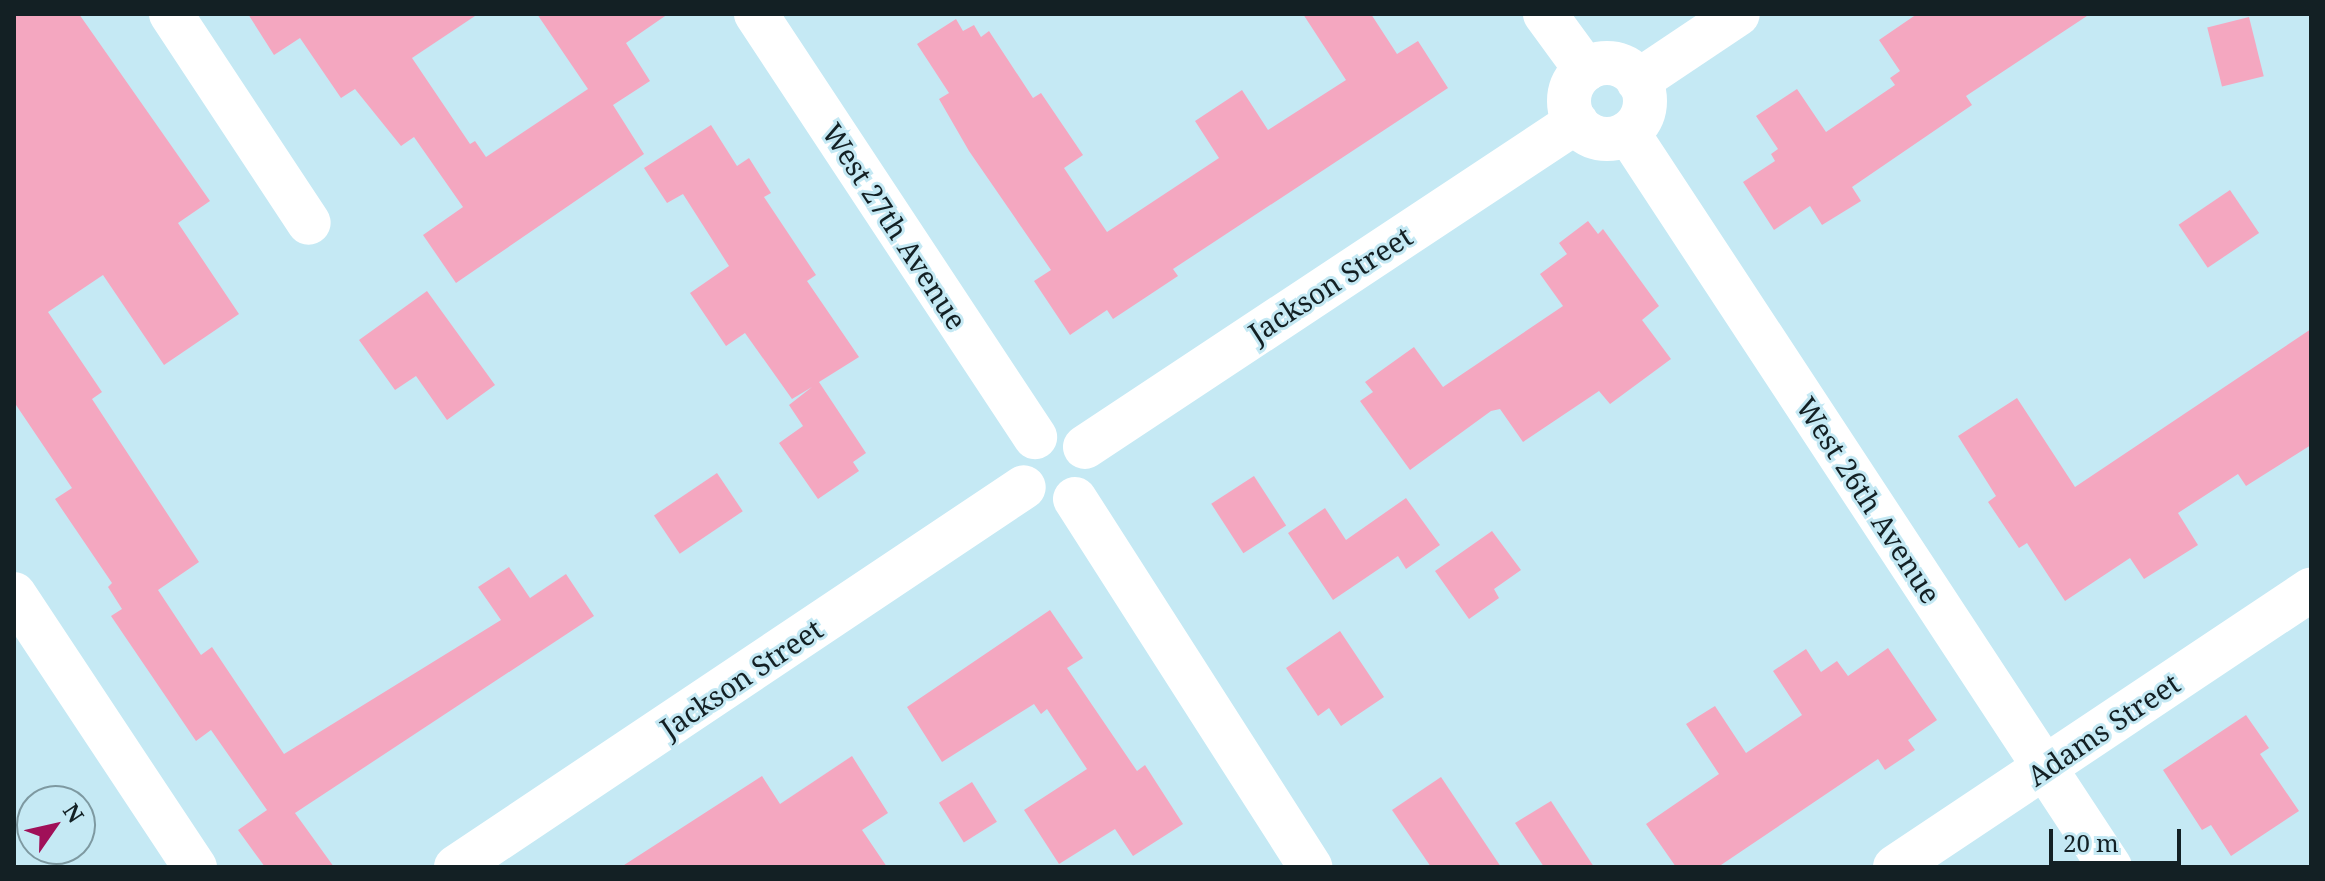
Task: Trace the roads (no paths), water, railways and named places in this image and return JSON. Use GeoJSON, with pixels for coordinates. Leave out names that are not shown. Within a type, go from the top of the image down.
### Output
{"type":"FeatureCollection","features":[{"type":"Feature","properties":{"kind":"street"},"geometry":{"type":"LineString","coordinates":[[171,14],[309,223]]}},
{"type":"Feature","properties":{"kind":"street","name":"West 27th Avenue"},"geometry":{"type":"LineString","coordinates":[[756,14],[1035,437]]}},
{"type":"Feature","properties":{"kind":"street"},"geometry":{"type":"LineString","coordinates":[[1545,14],[1586,70]]}},
{"type":"Feature","properties":{"kind":"street"},"geometry":{"type":"LineString","coordinates":[[1638,81],[1738,14]]}},
{"type":"Feature","properties":{"kind":"street"},"geometry":{"type":"LineString","coordinates":[[1619,66],[1638,81],[1643,111],[1628,133],[1599,139],[1576,122],[1570,91],[1586,70],[1619,66]]}},
{"type":"Feature","properties":{"kind":"street","name":"Jackson Street"},"geometry":{"type":"LineString","coordinates":[[1085,447],[1576,122]]}},
{"type":"Feature","properties":{"kind":"street","name":"West 26th Avenue"},"geometry":{"type":"LineString","coordinates":[[1628,133],[2110,867]]}},
{"type":"Feature","properties":{"kind":"street"},"geometry":{"type":"LineString","coordinates":[[1064,432],[1085,447],[1091,478],[1075,499],[1052,504],[1024,487],[1020,457],[1035,437],[1064,432]]}},
{"type":"Feature","properties":{"kind":"street","name":"Jackson Street"},"geometry":{"type":"LineString","coordinates":[[456,867],[1024,487]]}},
{"type":"Feature","properties":{"kind":"street"},"geometry":{"type":"LineString","coordinates":[[1075,499],[1310,867]]}},
{"type":"Feature","properties":{"kind":"street","name":"Adams Street"},"geometry":{"type":"LineString","coordinates":[[1895,867],[2311,590]]}},
{"type":"Feature","properties":{"kind":"street"},"geometry":{"type":"LineString","coordinates":[[14,594],[195,867]]}}]}
